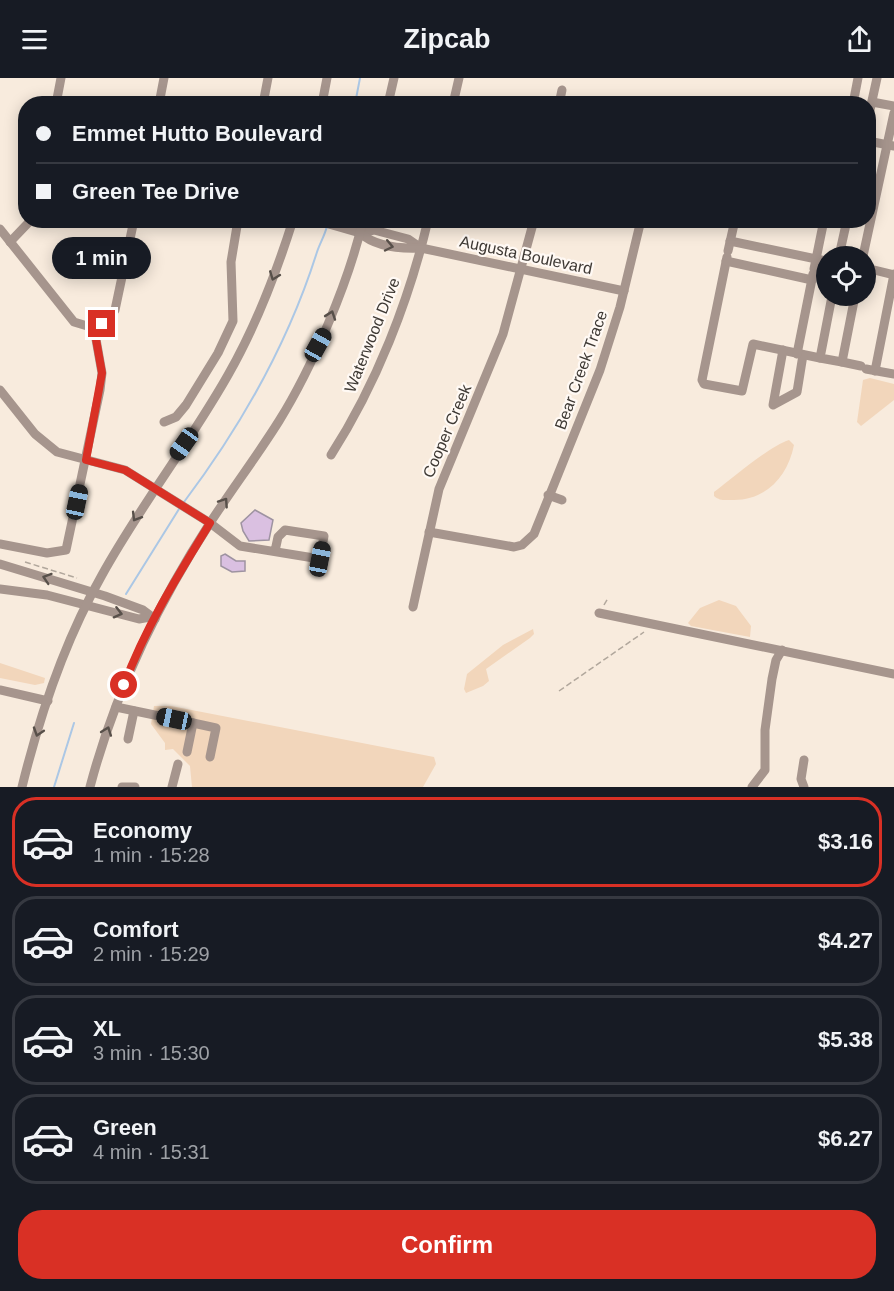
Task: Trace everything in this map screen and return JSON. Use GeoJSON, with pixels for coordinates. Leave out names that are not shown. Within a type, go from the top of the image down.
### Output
{"type":"FeatureCollection","features":[{"type":"Feature","properties":{"kind":"street"},"geometry":{"type":"LineString","coordinates":[[58,96],[61,78]]}},
{"type":"Feature","properties":{"kind":"street"},"geometry":{"type":"LineString","coordinates":[[161,96],[164,78]]}},
{"type":"Feature","properties":{"kind":"street"},"geometry":{"type":"LineString","coordinates":[[265,96],[268,78]]}},
{"type":"Feature","properties":{"kind":"street"},"geometry":{"type":"LineString","coordinates":[[324,96],[327,78]]}},
{"type":"Feature","properties":{"kind":"street"},"geometry":{"type":"LineString","coordinates":[[390,96],[394,78]]}},
{"type":"Feature","properties":{"kind":"street"},"geometry":{"type":"LineString","coordinates":[[455,96],[459,78]]}},
{"type":"Feature","properties":{"kind":"street"},"geometry":{"type":"LineString","coordinates":[[855,96],[858,78]]}},
{"type":"Feature","properties":{"kind":"street"},"geometry":{"type":"LineString","coordinates":[[873,96],[877,78]]}},
{"type":"Feature","properties":{"kind":"street"},"geometry":{"type":"LineString","coordinates":[[561,96],[562,90]]}},
{"type":"Feature","properties":{"kind":"street"},"geometry":{"type":"LineString","coordinates":[[876,103],[894,106]]}},
{"type":"Feature","properties":{"kind":"street"},"geometry":{"type":"LineString","coordinates":[[876,203],[890,145],[894,113]]}},
{"type":"Feature","properties":{"kind":"street"},"geometry":{"type":"LineString","coordinates":[[10,242],[23,228]]}},
{"type":"Feature","properties":{"kind":"street"},"geometry":{"type":"LineString","coordinates":[[0,229],[74,322],[94,328],[107,321],[114,310],[132,228]]}},
{"type":"Feature","properties":{"kind":"street"},"geometry":{"type":"LineString","coordinates":[[164,422],[176,417],[186,405],[218,353],[233,321],[231,262],[237,228]]}},
{"type":"Feature","properties":{"kind":"street"},"geometry":{"type":"LineString","coordinates":[[22,787],[60,664],[93,592],[154,487],[233,366],[265,299],[290,228]]}},
{"type":"Feature","properties":{"kind":"street","name":"Augusta Boulevard"},"geometry":{"type":"LineString","coordinates":[[342,228],[360,233],[370,242],[405,249],[421,248],[624,291]]}},
{"type":"Feature","properties":{"kind":"street"},"geometry":{"type":"LineString","coordinates":[[90,787],[132,663],[152,618],[210,523],[280,420],[325,332],[361,228]]}},
{"type":"Feature","properties":{"kind":"street","name":"Waterwood Drive"},"geometry":{"type":"LineString","coordinates":[[331,455],[381,358],[421,248],[426,228]]}},
{"type":"Feature","properties":{"kind":"street","name":"Cooper Creek"},"geometry":{"type":"LineString","coordinates":[[413,607],[429,532],[448,462],[503,334],[532,228]]}},
{"type":"Feature","properties":{"kind":"street","name":"Bear Creek Trace"},"geometry":{"type":"LineString","coordinates":[[429,532],[514,547],[529,539],[597,378],[624,291],[639,228]]}},
{"type":"Feature","properties":{"kind":"street"},"geometry":{"type":"LineString","coordinates":[[733,228],[703,382],[706,386],[740,392],[744,389],[753,344],[894,374]]}},
{"type":"Feature","properties":{"kind":"street"},"geometry":{"type":"LineString","coordinates":[[823,246],[824,228]]}},
{"type":"Feature","properties":{"kind":"street"},"geometry":{"type":"LineString","coordinates":[[841,246],[845,228]]}},
{"type":"Feature","properties":{"kind":"street"},"geometry":{"type":"LineString","coordinates":[[865,246],[870,228]]}},
{"type":"Feature","properties":{"kind":"street"},"geometry":{"type":"LineString","coordinates":[[728,252],[760,243],[800,251],[816,258]]}},
{"type":"Feature","properties":{"kind":"street"},"geometry":{"type":"LineString","coordinates":[[728,252],[813,274]]}},
{"type":"Feature","properties":{"kind":"street"},"geometry":{"type":"LineString","coordinates":[[783,351],[773,405],[797,392],[800,354],[813,274],[816,269]]}},
{"type":"Feature","properties":{"kind":"street"},"geometry":{"type":"LineString","coordinates":[[867,368],[889,327],[894,275],[876,270]]}},
{"type":"Feature","properties":{"kind":"street"},"geometry":{"type":"LineString","coordinates":[[820,358],[830,306]]}},
{"type":"Feature","properties":{"kind":"street"},"geometry":{"type":"LineString","coordinates":[[842,362],[853,306]]}},
{"type":"Feature","properties":{"kind":"street"},"geometry":{"type":"LineString","coordinates":[[0,544],[47,553],[62,553],[66,550],[102,373],[94,328]]}},
{"type":"Feature","properties":{"kind":"street"},"geometry":{"type":"LineString","coordinates":[[0,390],[43,443],[57,452],[125,470],[192,511],[240,546],[320,559],[324,536],[285,530],[278,537],[275,551]]}},
{"type":"Feature","properties":{"kind":"street"},"geometry":{"type":"LineString","coordinates":[[548,495],[562,500]]}},
{"type":"Feature","properties":{"kind":"street"},"geometry":{"type":"LineString","coordinates":[[0,564],[93,592],[143,610],[152,618]]}},
{"type":"Feature","properties":{"kind":"street"},"geometry":{"type":"LineString","coordinates":[[0,589],[32,592],[139,619],[152,618]]}},
{"type":"Feature","properties":{"kind":"street"},"geometry":{"type":"LineString","coordinates":[[599,613],[894,674]]}},
{"type":"Feature","properties":{"kind":"street"},"geometry":{"type":"LineString","coordinates":[[752,787],[765,770],[765,730],[772,679],[776,660],[782,650]]}},
{"type":"Feature","properties":{"kind":"street"},"geometry":{"type":"LineString","coordinates":[[0,690],[48,700]]}},
{"type":"Feature","properties":{"kind":"street"},"geometry":{"type":"LineString","coordinates":[[116,707],[216,728],[210,757]]}},
{"type":"Feature","properties":{"kind":"street"},"geometry":{"type":"LineString","coordinates":[[128,739],[134,711]]}},
{"type":"Feature","properties":{"kind":"street"},"geometry":{"type":"LineString","coordinates":[[187,752],[194,723]]}},
{"type":"Feature","properties":{"kind":"street"},"geometry":{"type":"LineString","coordinates":[[804,760],[801,779],[804,787]]}},
{"type":"Feature","properties":{"kind":"street"},"geometry":{"type":"LineString","coordinates":[[172,787],[178,764]]}},
{"type":"Feature","properties":{"kind":"street"},"geometry":{"type":"LineString","coordinates":[[123,787],[135,787]]}},
{"type":"Feature","properties":{"kind":"path"},"geometry":{"type":"LineString","coordinates":[[23,562],[80,579]]}},
{"type":"Feature","properties":{"kind":"path"},"geometry":{"type":"LineString","coordinates":[[559,691],[631,639],[656,626]]}},
{"type":"Feature","properties":{"kind":"shaded area"},"geometry":{"type":"Polygon","coordinates":[[[870,378],[894,384],[894,400],[861,426],[857,422],[863,380],[870,378]]]}},
{"type":"Feature","properties":{"kind":"shaded area"},"geometry":{"type":"Polygon","coordinates":[[[789,440],[794,445],[787,467],[774,484],[765,491],[744,499],[722,500],[714,496],[714,492],[751,463],[789,440]]]}},
{"type":"Feature","properties":{"kind":"shaded area"},"geometry":{"type":"Polygon","coordinates":[[[719,600],[736,606],[751,626],[750,637],[691,626],[688,623],[700,608],[719,600]]]}},
{"type":"Feature","properties":{"kind":"shaded area"},"geometry":{"type":"Polygon","coordinates":[[[533,629],[534,634],[530,638],[486,669],[489,681],[466,693],[464,689],[467,674],[503,645],[533,629]]]}},
{"type":"Feature","properties":{"kind":"shaded area"},"geometry":{"type":"Polygon","coordinates":[[[0,663],[45,678],[44,683],[35,685],[0,678],[0,663]]]}},
{"type":"Feature","properties":{"kind":"shaded area"},"geometry":{"type":"Polygon","coordinates":[[[154,706],[171,706],[434,757],[436,764],[423,787],[192,787],[190,766],[173,749],[165,750],[165,743],[151,724],[154,706]]]}},
{"type":"Feature","properties":{"kind":"building"},"geometry":{"type":"Polygon","coordinates":[[[255,510],[273,520],[269,540],[249,541],[243,531],[241,523],[255,510]]]}},
{"type":"Feature","properties":{"kind":"building"},"geometry":{"type":"Polygon","coordinates":[[[225,554],[236,561],[245,561],[245,571],[232,572],[221,566],[221,556],[225,554]]]}},
{"type":"Feature","properties":{"kind":"waterway"},"geometry":{"type":"LineString","coordinates":[[357,96],[360,78]]}},
{"type":"Feature","properties":{"kind":"waterway"},"geometry":{"type":"LineString","coordinates":[[184,502],[225,443],[261,383],[292,319],[326,228]]}},
{"type":"Feature","properties":{"kind":"waterway"},"geometry":{"type":"LineString","coordinates":[[126,594],[179,509]]}},
{"type":"Feature","properties":{"kind":"waterway"},"geometry":{"type":"LineString","coordinates":[[54,787],[74,723]]}},
{"type":"Feature","properties":{"kind":"route"},"geometry":{"type":"LineString","coordinates":[[102,324],[94,328],[102,373],[86,460],[125,470],[143,479],[210,523],[171,587],[132,663],[124,685]]}}]}
